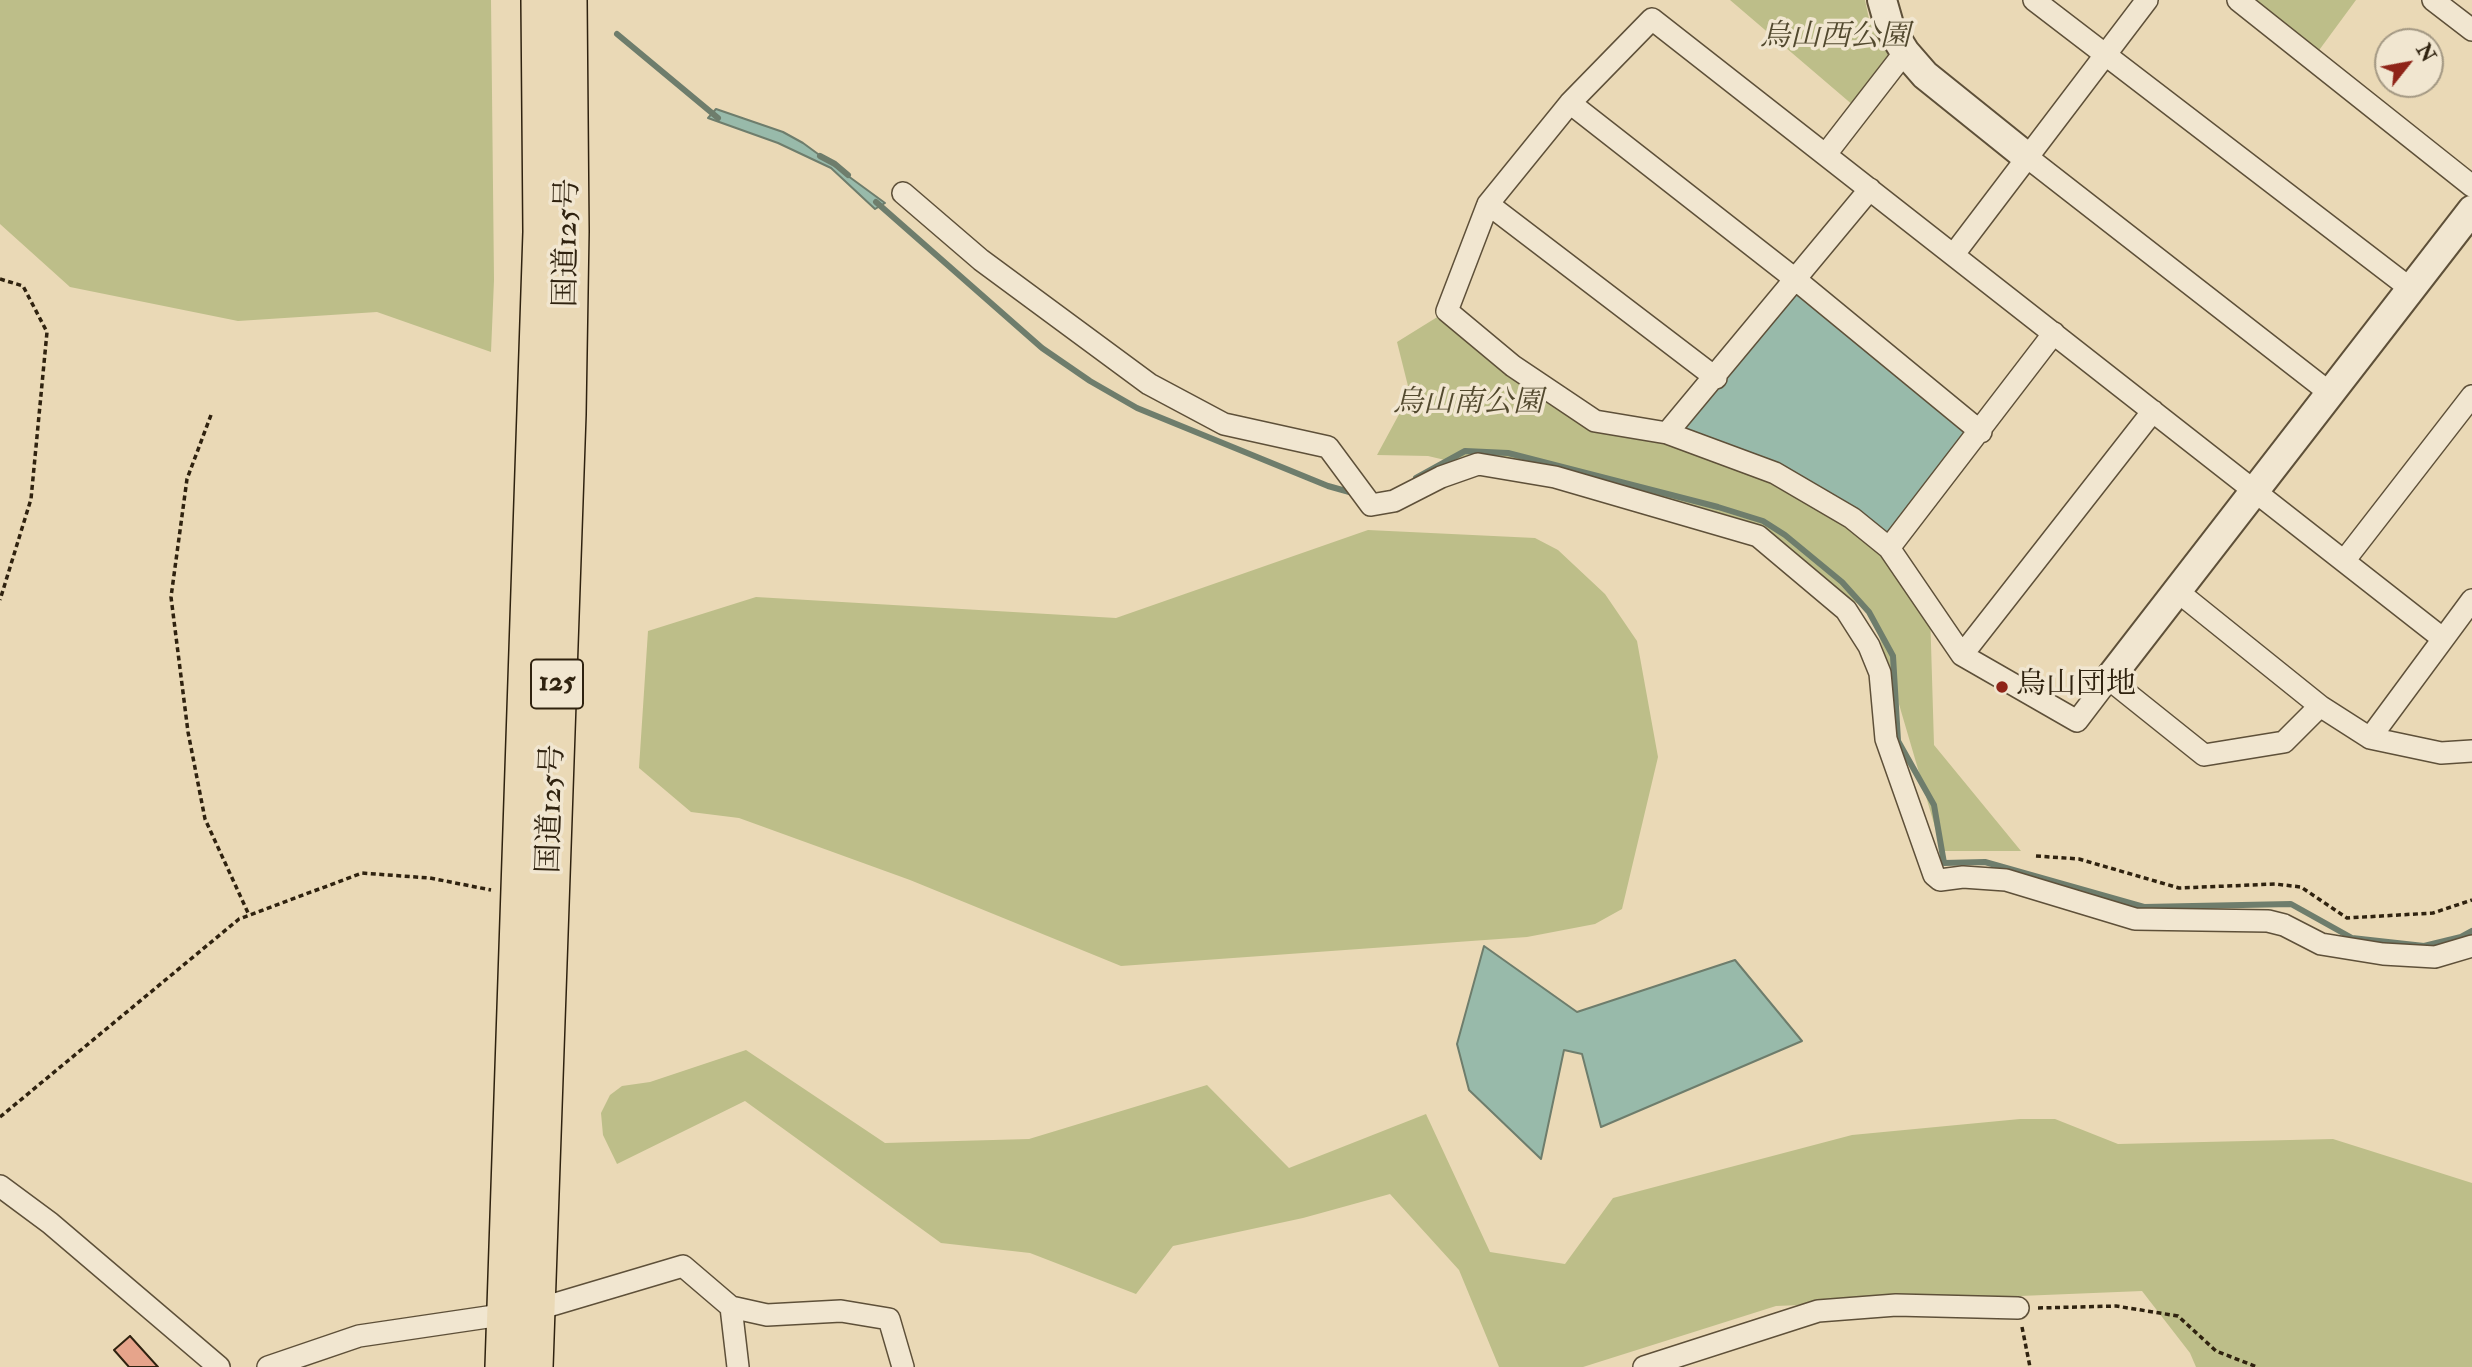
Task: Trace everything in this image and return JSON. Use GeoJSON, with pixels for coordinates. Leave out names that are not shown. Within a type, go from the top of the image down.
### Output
{"type":"FeatureCollection","features":[{"type":"Feature","properties":{"kind":"highway","name":"国道125号"},"geometry":{"type":"LineString","coordinates":[[534,1367],[521,1312],[521,892],[542,232],[540,0]]}},
{"type":"Feature","properties":{"kind":"highway","name":"国道125号"},"geometry":{"type":"LineString","coordinates":[[505,1367],[521,1312],[567,414],[570,231],[568,0]]}},
{"type":"Feature","properties":{"kind":"street"},"geometry":{"type":"LineString","coordinates":[[1882,0],[1890,28],[1905,52],[1925,75],[2027,158],[2330,393]]}},
{"type":"Feature","properties":{"kind":"street"},"geometry":{"type":"LineString","coordinates":[[2034,0],[2411,289]]}},
{"type":"Feature","properties":{"kind":"street"},"geometry":{"type":"LineString","coordinates":[[1954,254],[2147,0]]}},
{"type":"Feature","properties":{"kind":"street"},"geometry":{"type":"LineString","coordinates":[[2238,0],[2472,186]]}},
{"type":"Feature","properties":{"kind":"street"},"geometry":{"type":"LineString","coordinates":[[2433,0],[2472,30]]}},
{"type":"Feature","properties":{"kind":"street"},"geometry":{"type":"LineString","coordinates":[[2442,638],[2255,491],[2153,411],[1870,188],[1652,19],[1570,103],[1488,204],[1447,311],[1513,366],[1595,421],[1667,433],[1775,473],[1852,518],[1889,548],[1962,655],[2077,721],[2255,491],[2330,393],[2472,210]]}},
{"type":"Feature","properties":{"kind":"street"},"geometry":{"type":"LineString","coordinates":[[1826,154],[1905,52]]}},
{"type":"Feature","properties":{"kind":"street"},"geometry":{"type":"LineString","coordinates":[[1570,103],[1795,279],[1981,432]]}},
{"type":"Feature","properties":{"kind":"street"},"geometry":{"type":"LineString","coordinates":[[1667,433],[1716,378],[1870,188]]}},
{"type":"Feature","properties":{"kind":"street"},"geometry":{"type":"LineString","coordinates":[[903,192],[981,260],[1149,384],[1224,424],[1328,447],[1371,505],[1394,501],[1441,477],[1478,464],[1555,477],[1758,536],[1846,610],[1870,646],[1880,673],[1886,739],[1934,876],[1941,880],[2006,880],[2134,919],[2268,921],[2284,925],[2321,944],[2383,954],[2435,957],[2472,946]]}},
{"type":"Feature","properties":{"kind":"street"},"geometry":{"type":"LineString","coordinates":[[1488,204],[1716,378]]}},
{"type":"Feature","properties":{"kind":"street"},"geometry":{"type":"LineString","coordinates":[[1889,548],[1981,432],[2054,333]]}},
{"type":"Feature","properties":{"kind":"street"},"geometry":{"type":"LineString","coordinates":[[2344,561],[2472,396]]}},
{"type":"Feature","properties":{"kind":"street"},"geometry":{"type":"LineString","coordinates":[[1962,655],[2153,411]]}},
{"type":"Feature","properties":{"kind":"street"},"geometry":{"type":"LineString","coordinates":[[2177,592],[2320,706],[2370,738],[2441,753],[2472,751]]}},
{"type":"Feature","properties":{"kind":"street"},"geometry":{"type":"LineString","coordinates":[[2370,738],[2472,600]]}},
{"type":"Feature","properties":{"kind":"street"},"geometry":{"type":"LineString","coordinates":[[2109,679],[2204,755],[2284,742],[2320,706]]}},
{"type":"Feature","properties":{"kind":"street"},"geometry":{"type":"LineString","coordinates":[[0,1186],[50,1223],[219,1367]]}},
{"type":"Feature","properties":{"kind":"street"},"geometry":{"type":"LineString","coordinates":[[268,1367],[359,1336],[521,1312],[683,1266],[731,1307],[767,1315],[841,1311],[889,1319],[903,1367]]}},
{"type":"Feature","properties":{"kind":"street"},"geometry":{"type":"LineString","coordinates":[[1644,1367],[1818,1311],[1896,1305],[2018,1308]]}},
{"type":"Feature","properties":{"kind":"street"},"geometry":{"type":"LineString","coordinates":[[731,1307],[738,1367]]}},
{"type":"Feature","properties":{"kind":"path"},"geometry":{"type":"LineString","coordinates":[[0,279],[23,286],[47,332],[31,499],[0,600]]}},
{"type":"Feature","properties":{"kind":"path"},"geometry":{"type":"LineString","coordinates":[[211,415],[187,479],[171,597],[188,732],[205,819],[250,915]]}},
{"type":"Feature","properties":{"kind":"path"},"geometry":{"type":"LineString","coordinates":[[2036,856],[2079,859],[2179,888],[2275,884],[2301,887],[2347,918],[2433,913],[2472,900]]}},
{"type":"Feature","properties":{"kind":"path"},"geometry":{"type":"LineString","coordinates":[[0,1117],[239,919],[362,873],[430,878],[502,892],[521,892]]}},
{"type":"Feature","properties":{"kind":"path"},"geometry":{"type":"LineString","coordinates":[[2030,1367],[2018,1308],[2116,1306],[2178,1316],[2216,1351],[2257,1367]]}},
{"type":"Feature","properties":{"kind":"green space"},"geometry":{"type":"Polygon","coordinates":[[[0,0],[491,0],[494,280],[491,352],[377,312],[238,321],[70,287],[0,224],[0,0]]]}},
{"type":"Feature","properties":{"kind":"green space","name":"烏山西公園"},"geometry":{"type":"Polygon","coordinates":[[[1730,0],[1865,0],[1869,19],[1892,57],[1854,106],[1730,0]]]}},
{"type":"Feature","properties":{"kind":"green space"},"geometry":{"type":"Polygon","coordinates":[[[2248,0],[2356,0],[2317,53],[2248,0]]]}},
{"type":"Feature","properties":{"kind":"green space","name":"烏山南公園"},"geometry":{"type":"Polygon","coordinates":[[[1447,311],[1595,421],[1667,433],[1852,518],[1930,610],[1934,745],[2021,851],[1942,851],[1872,612],[1727,526],[1428,456],[1377,455],[1410,394],[1397,342],[1447,311]]]}},
{"type":"Feature","properties":{"kind":"green space"},"geometry":{"type":"Polygon","coordinates":[[[1368,530],[1535,538],[1558,550],[1605,594],[1637,641],[1658,757],[1622,909],[1595,924],[1527,937],[1121,966],[910,880],[739,818],[691,812],[639,768],[648,631],[756,597],[1116,618],[1368,530]]]}},
{"type":"Feature","properties":{"kind":"green space"},"geometry":{"type":"Polygon","coordinates":[[[746,1050],[885,1143],[1029,1139],[1207,1085],[1289,1168],[1426,1114],[1490,1252],[1565,1264],[1613,1198],[1852,1135],[2020,1119],[2055,1119],[2118,1144],[2333,1139],[2472,1183],[2472,1367],[2196,1367],[2190,1353],[2142,1291],[1776,1306],[1583,1367],[1499,1367],[1459,1270],[1390,1194],[1303,1218],[1173,1246],[1136,1294],[1030,1253],[941,1243],[745,1101],[617,1164],[603,1135],[601,1113],[610,1095],[622,1086],[650,1082],[746,1050]]]}},
{"type":"Feature","properties":{"kind":"shaded area"},"geometry":{"type":"Polygon","coordinates":[[[716,109],[783,132],[803,143],[885,203],[875,209],[831,168],[778,143],[708,118],[716,109]]]}},
{"type":"Feature","properties":{"kind":"shaded area"},"geometry":{"type":"Polygon","coordinates":[[[1796,286],[1981,436],[1885,553],[1852,518],[1672,438],[1796,286]]]}},
{"type":"Feature","properties":{"kind":"shaded area"},"geometry":{"type":"Polygon","coordinates":[[[1484,946],[1577,1012],[1735,960],[1802,1041],[1601,1127],[1582,1054],[1564,1050],[1541,1159],[1469,1090],[1457,1044],[1484,946]]]}},
{"type":"Feature","properties":{"kind":"building"},"geometry":{"type":"Polygon","coordinates":[[[130,1336],[158,1367],[129,1367],[114,1350],[130,1336]]]}},
{"type":"Feature","properties":{"kind":"waterway"},"geometry":{"type":"LineString","coordinates":[[617,34],[718,118]]}},
{"type":"Feature","properties":{"kind":"waterway"},"geometry":{"type":"LineString","coordinates":[[820,156],[848,175]]}},
{"type":"Feature","properties":{"kind":"waterway"},"geometry":{"type":"LineString","coordinates":[[876,202],[1042,348],[1090,381],[1137,408],[1328,486],[1353,493]]}},
{"type":"Feature","properties":{"kind":"waterway"},"geometry":{"type":"LineString","coordinates":[[1416,478],[1465,451],[1508,453],[1718,507],[1763,521],[1785,535],[1842,582],[1869,612],[1893,656],[1898,741],[1934,805],[1944,863],[1985,862],[2144,907],[2291,904],[2352,938],[2424,946],[2461,937],[2472,931]]}},
{"type":"Feature","properties":{"kind":"place","name":"烏山団地"},"geometry":{"type":"Point","coordinates":[2002,687]}}]}
